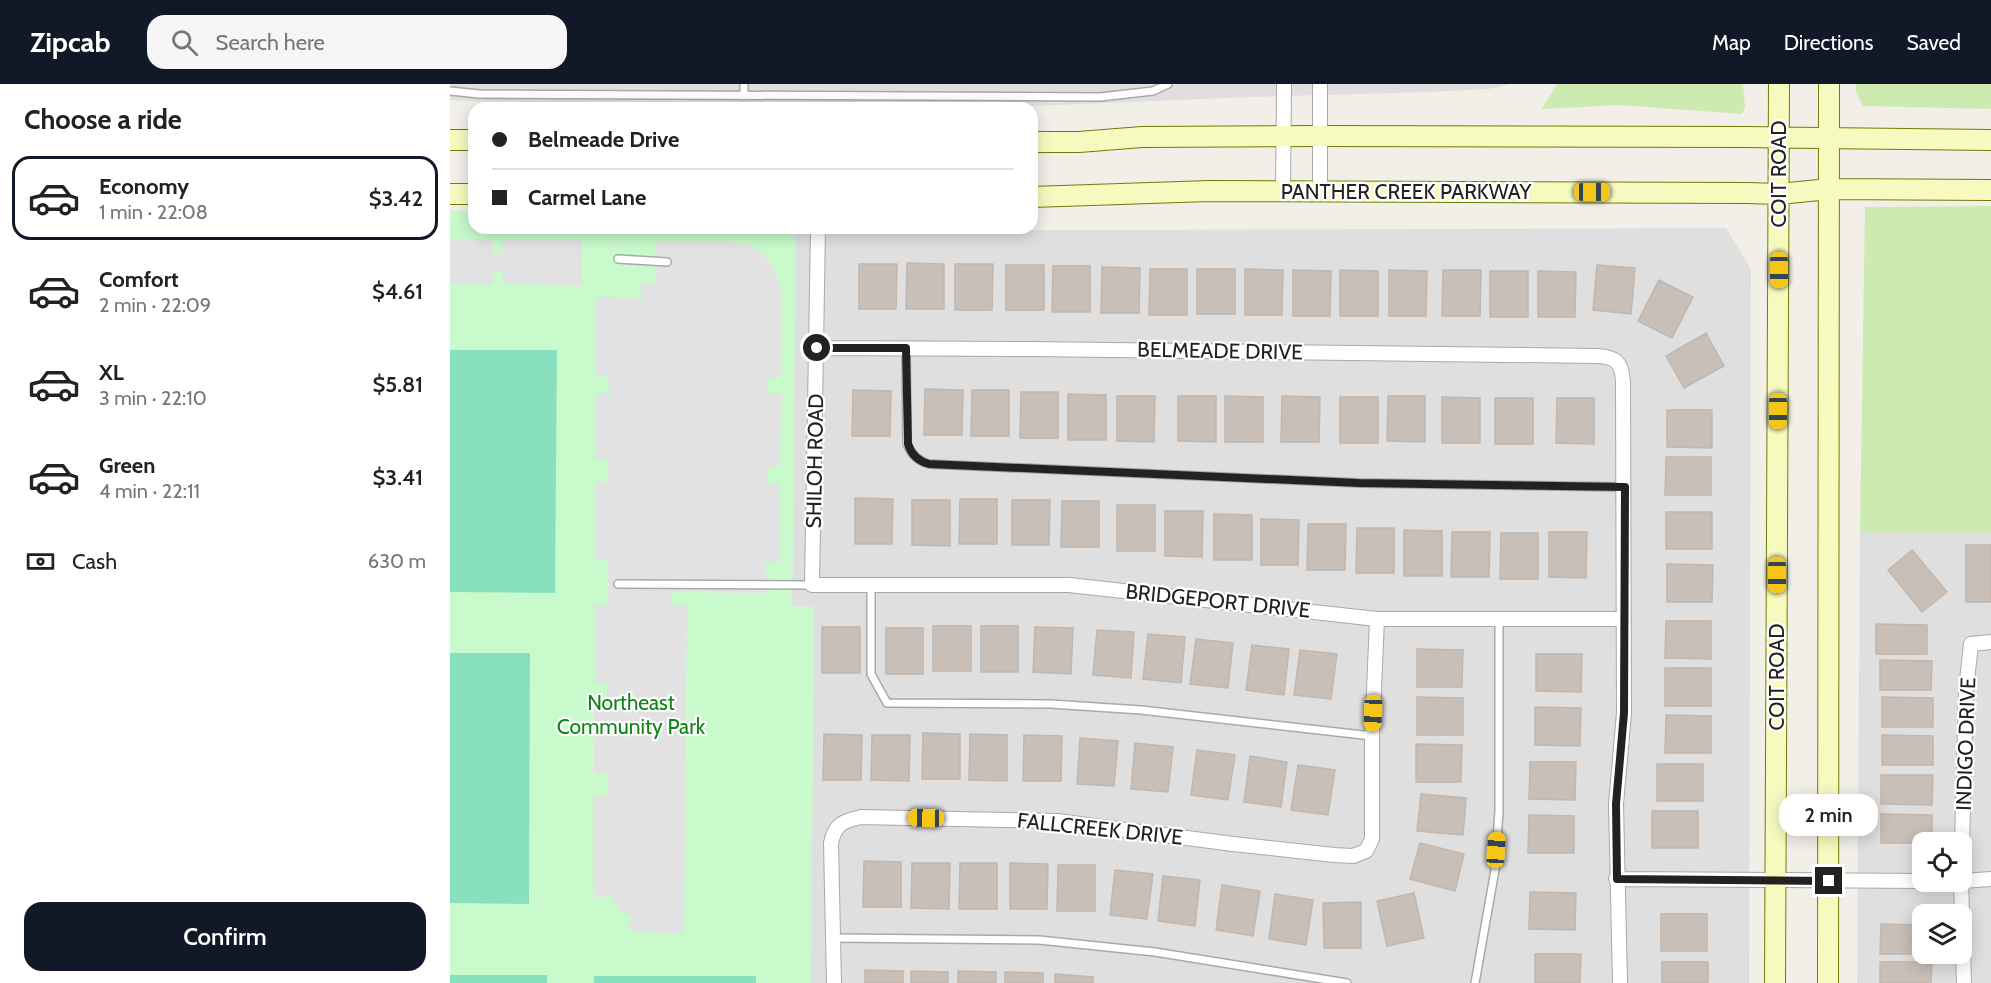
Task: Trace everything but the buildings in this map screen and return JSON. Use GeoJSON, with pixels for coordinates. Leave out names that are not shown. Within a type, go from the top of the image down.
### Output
{"type":"FeatureCollection","features":[{"type":"Feature","properties":{"kind":"main road","name":"COIT ROAD"},"geometry":{"type":"LineString","coordinates":[[1775,983],[1779,84]]}},
{"type":"Feature","properties":{"kind":"main road"},"geometry":{"type":"LineString","coordinates":[[1828,983],[1829,84]]}},
{"type":"Feature","properties":{"kind":"main road"},"geometry":{"type":"LineString","coordinates":[[1038,142],[1079,142],[1142,137],[1320,136],[1991,140]]}},
{"type":"Feature","properties":{"kind":"main road"},"geometry":{"type":"LineString","coordinates":[[450,140],[468,140]]}},
{"type":"Feature","properties":{"kind":"main road","name":"PANTHER CREEK PARKWAY"},"geometry":{"type":"LineString","coordinates":[[1038,197],[1182,192],[1723,192],[1779,194],[1829,189],[1991,190]]}},
{"type":"Feature","properties":{"kind":"main road"},"geometry":{"type":"LineString","coordinates":[[450,194],[468,194]]}},
{"type":"Feature","properties":{"kind":"street"},"geometry":{"type":"LineString","coordinates":[[1283,192],[1284,84]]}},
{"type":"Feature","properties":{"kind":"street"},"geometry":{"type":"LineString","coordinates":[[1320,84],[1320,192]]}},
{"type":"Feature","properties":{"kind":"street","name":"SHILOH ROAD"},"geometry":{"type":"LineString","coordinates":[[812,585],[818,234]]}},
{"type":"Feature","properties":{"kind":"street","name":"BELMEADE DRIVE"},"geometry":{"type":"LineString","coordinates":[[817,348],[1611,357],[1620,365],[1623,382],[1625,487]]}},
{"type":"Feature","properties":{"kind":"street"},"geometry":{"type":"LineString","coordinates":[[1620,983],[1616,804],[1624,713],[1625,487]]}},
{"type":"Feature","properties":{"kind":"street","name":"BRIDGEPORT DRIVE"},"geometry":{"type":"LineString","coordinates":[[812,585],[1069,585],[1377,619],[1624,619]]}},
{"type":"Feature","properties":{"kind":"street"},"geometry":{"type":"LineString","coordinates":[[1372,736],[1377,619]]}},
{"type":"Feature","properties":{"kind":"street","name":"INDIGO DRIVE"},"geometry":{"type":"LineString","coordinates":[[1962,832],[1966,690],[1971,644],[1991,642]]}},
{"type":"Feature","properties":{"kind":"street","name":"FALLCREEK DRIVE"},"geometry":{"type":"LineString","coordinates":[[834,938],[831,843],[836,828],[845,821],[861,817],[1057,821],[1353,856],[1366,851],[1372,839],[1372,736]]}},
{"type":"Feature","properties":{"kind":"street"},"geometry":{"type":"LineString","coordinates":[[1617,879],[1912,881]]}},
{"type":"Feature","properties":{"kind":"street"},"geometry":{"type":"LineString","coordinates":[[1972,880],[1991,879]]}},
{"type":"Feature","properties":{"kind":"street"},"geometry":{"type":"LineString","coordinates":[[1962,892],[1964,983]]}},
{"type":"Feature","properties":{"kind":"street"},"geometry":{"type":"LineString","coordinates":[[834,938],[834,983]]}},
{"type":"Feature","properties":{"kind":"lane"},"geometry":{"type":"LineString","coordinates":[[744,84],[744,96]]}},
{"type":"Feature","properties":{"kind":"lane"},"geometry":{"type":"LineString","coordinates":[[450,92],[1100,97],[1153,91],[1168,84]]}},
{"type":"Feature","properties":{"kind":"lane"},"geometry":{"type":"LineString","coordinates":[[618,259],[667,262]]}},
{"type":"Feature","properties":{"kind":"lane"},"geometry":{"type":"LineString","coordinates":[[906,348],[908,444],[916,458],[929,464],[1359,483],[1625,487]]}},
{"type":"Feature","properties":{"kind":"lane"},"geometry":{"type":"LineString","coordinates":[[618,584],[812,585]]}},
{"type":"Feature","properties":{"kind":"lane"},"geometry":{"type":"LineString","coordinates":[[871,585],[871,674],[888,703],[1051,704],[1141,710],[1372,736]]}},
{"type":"Feature","properties":{"kind":"lane"},"geometry":{"type":"LineString","coordinates":[[1475,983],[1495,870],[1499,812],[1499,620]]}},
{"type":"Feature","properties":{"kind":"lane"},"geometry":{"type":"LineString","coordinates":[[834,938],[1039,940],[1155,952],[1347,983]]}},
{"type":"Feature","properties":{"kind":"shaded area"},"geometry":{"type":"Polygon","coordinates":[[[450,84],[1510,84],[1489,89],[1429,92],[1038,106],[1038,102],[450,100],[450,84]]]}},
{"type":"Feature","properties":{"kind":"shaded area"},"geometry":{"type":"Polygon","coordinates":[[[1726,228],[1751,269],[1749,983],[810,983],[814,607],[792,607],[796,234],[1038,234],[1038,230],[1726,228]]]}},
{"type":"Feature","properties":{"kind":"shaded area"},"geometry":{"type":"Polygon","coordinates":[[[450,239],[493,240],[493,253],[502,253],[503,240],[582,240],[582,285],[503,284],[502,271],[493,271],[492,284],[450,284],[450,239]]]}},
{"type":"Feature","properties":{"kind":"shaded area"},"geometry":{"type":"Polygon","coordinates":[[[655,241],[728,241],[749,245],[761,253],[774,268],[781,288],[781,377],[768,378],[767,393],[781,393],[780,467],[767,467],[767,483],[780,483],[780,563],[766,562],[767,593],[671,592],[671,605],[687,605],[684,933],[641,932],[628,929],[632,917],[620,910],[610,895],[598,899],[593,885],[593,797],[607,795],[607,774],[594,773],[594,701],[607,701],[607,684],[595,683],[595,605],[607,605],[608,561],[595,560],[595,482],[608,482],[608,459],[595,459],[596,393],[609,393],[609,377],[596,376],[596,297],[641,298],[641,284],[656,284],[655,241]]]}},
{"type":"Feature","properties":{"kind":"shaded area"},"geometry":{"type":"Polygon","coordinates":[[[1860,532],[1991,534],[1991,983],[1857,983],[1860,532]]]}},
{"type":"Feature","properties":{"kind":"green space"},"geometry":{"type":"Polygon","coordinates":[[[1557,84],[1743,84],[1745,107],[1742,114],[1619,105],[1542,109],[1557,84]]]}},
{"type":"Feature","properties":{"kind":"green space"},"geometry":{"type":"Polygon","coordinates":[[[1856,84],[1991,84],[1991,109],[1863,106],[1856,92],[1856,84]]]}},
{"type":"Feature","properties":{"kind":"green space"},"geometry":{"type":"Polygon","coordinates":[[[1991,206],[1991,534],[1860,532],[1865,207],[1991,206]]]}},
{"type":"Feature","properties":{"kind":"green space","name":"Northeast Community Park"},"geometry":{"type":"Polygon","coordinates":[[[450,211],[468,211],[468,234],[796,234],[792,606],[814,607],[811,983],[450,983],[450,211]]]}},
{"type":"Feature","properties":{"kind":"green space"},"geometry":{"type":"Polygon","coordinates":[[[450,350],[557,350],[555,593],[450,592],[450,350]]]}},
{"type":"Feature","properties":{"kind":"green space"},"geometry":{"type":"Polygon","coordinates":[[[450,653],[530,653],[529,904],[450,903],[450,653]]]}},
{"type":"Feature","properties":{"kind":"green space"},"geometry":{"type":"Polygon","coordinates":[[[450,975],[547,975],[547,983],[450,983],[450,975]]]}},
{"type":"Feature","properties":{"kind":"green space"},"geometry":{"type":"Polygon","coordinates":[[[594,976],[756,976],[756,983],[594,983],[594,976]]]}},
{"type":"Feature","properties":{"kind":"route"},"geometry":{"type":"LineString","coordinates":[[817,348],[906,348],[908,444],[916,458],[929,464],[1359,483],[1625,487],[1624,713],[1616,804],[1617,879],[1829,881]]}}]}
